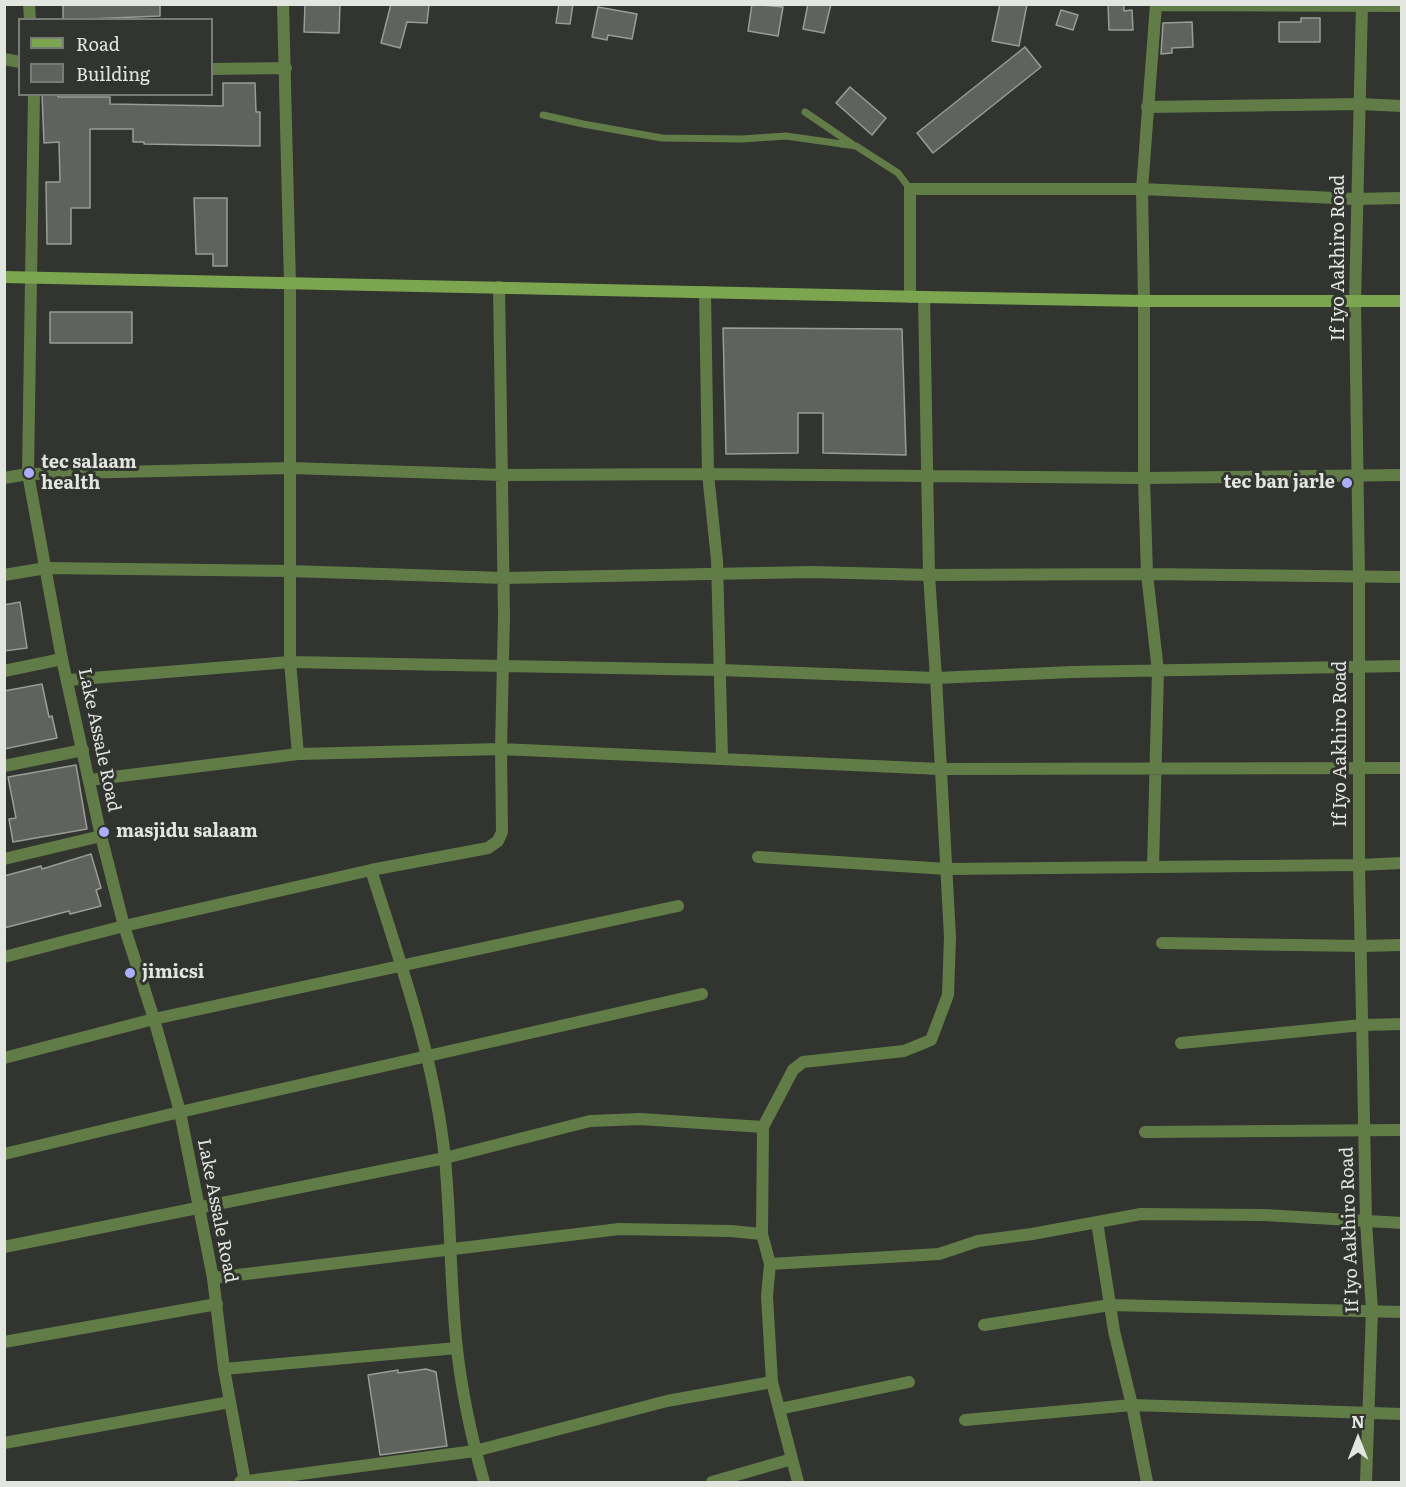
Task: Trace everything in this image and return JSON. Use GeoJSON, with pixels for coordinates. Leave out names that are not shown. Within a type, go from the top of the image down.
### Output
{"type":"FeatureCollection","features":[{"type":"Feature","properties":{"kind":"main road"},"geometry":{"type":"LineString","coordinates":[[4,277],[910,297],[1144,301],[1401,301]]}},
{"type":"Feature","properties":{"kind":"street"},"geometry":{"type":"LineString","coordinates":[[283,4],[290,284],[290,662],[298,754]]}},
{"type":"Feature","properties":{"kind":"street"},"geometry":{"type":"LineString","coordinates":[[1153,867],[1158,671],[1147,574],[1142,189],[1156,5],[1401,6]]}},
{"type":"Feature","properties":{"kind":"street","name":"If Iyo Aakhiro Road"},"geometry":{"type":"LineString","coordinates":[[1362,6],[1355,301],[1359,578],[1359,865],[1366,1222],[1372,1310],[1366,1482]]}},
{"type":"Feature","properties":{"kind":"street"},"geometry":{"type":"LineString","coordinates":[[213,69],[286,68]]}},
{"type":"Feature","properties":{"kind":"street","name":"Lake Assale Road"},"geometry":{"type":"LineString","coordinates":[[33,96],[28,474],[63,659],[101,836],[124,926],[154,1019],[180,1112],[213,1278],[224,1369],[243,1482]]}},
{"type":"Feature","properties":{"kind":"street"},"geometry":{"type":"LineString","coordinates":[[1147,107],[1360,104],[1401,106]]}},
{"type":"Feature","properties":{"kind":"street"},"geometry":{"type":"LineString","coordinates":[[910,297],[910,189],[1142,189],[1356,199],[1401,198]]}},
{"type":"Feature","properties":{"kind":"street"},"geometry":{"type":"LineString","coordinates":[[4,957],[124,926],[371,870],[489,848],[498,841],[502,832],[501,749],[504,668],[499,287]]}},
{"type":"Feature","properties":{"kind":"street"},"geometry":{"type":"LineString","coordinates":[[705,292],[708,474],[717,574],[722,758]]}},
{"type":"Feature","properties":{"kind":"street"},"geometry":{"type":"LineString","coordinates":[[798,1482],[772,1383],[767,1296],[770,1264],[762,1234],[764,1127],[793,1070],[802,1062],[904,1051],[931,1040],[948,995],[950,937],[947,869],[929,575],[924,297]]}},
{"type":"Feature","properties":{"kind":"street"},"geometry":{"type":"LineString","coordinates":[[4,478],[28,474],[291,468],[503,475],[708,474],[1144,478],[1401,475]]}},
{"type":"Feature","properties":{"kind":"street"},"geometry":{"type":"LineString","coordinates":[[4,574],[46,568],[290,571],[504,578],[812,572],[929,575],[1147,574],[1401,577]]}},
{"type":"Feature","properties":{"kind":"street"},"geometry":{"type":"LineString","coordinates":[[4,671],[63,659]]}},
{"type":"Feature","properties":{"kind":"street"},"geometry":{"type":"LineString","coordinates":[[68,680],[290,662],[504,668],[720,670],[936,678],[1359,665],[1401,666]]}},
{"type":"Feature","properties":{"kind":"street"},"geometry":{"type":"LineString","coordinates":[[89,780],[298,754],[501,749],[940,769],[1401,768]]}},
{"type":"Feature","properties":{"kind":"street"},"geometry":{"type":"LineString","coordinates":[[4,766],[83,750]]}},
{"type":"Feature","properties":{"kind":"street"},"geometry":{"type":"LineString","coordinates":[[4,859],[101,836]]}},
{"type":"Feature","properties":{"kind":"street"},"geometry":{"type":"LineString","coordinates":[[758,857],[947,869],[1401,863]]}},
{"type":"Feature","properties":{"kind":"street"},"geometry":{"type":"LineString","coordinates":[[371,870],[428,1057],[445,1158],[457,1348],[462,1388],[484,1482]]}},
{"type":"Feature","properties":{"kind":"street"},"geometry":{"type":"LineString","coordinates":[[4,1058],[154,1019],[678,906]]}},
{"type":"Feature","properties":{"kind":"street"},"geometry":{"type":"LineString","coordinates":[[1162,943],[1401,945]]}},
{"type":"Feature","properties":{"kind":"street"},"geometry":{"type":"LineString","coordinates":[[4,1154],[702,994]]}},
{"type":"Feature","properties":{"kind":"street"},"geometry":{"type":"LineString","coordinates":[[1181,1043],[1362,1025],[1401,1024]]}},
{"type":"Feature","properties":{"kind":"street"},"geometry":{"type":"LineString","coordinates":[[4,1247],[445,1158],[590,1121],[640,1119],[764,1127]]}},
{"type":"Feature","properties":{"kind":"street"},"geometry":{"type":"LineString","coordinates":[[1145,1132],[1401,1130]]}},
{"type":"Feature","properties":{"kind":"street"},"geometry":{"type":"LineString","coordinates":[[770,1264],[939,1254],[978,1241],[1141,1214],[1264,1215],[1401,1223]]}},
{"type":"Feature","properties":{"kind":"street"},"geometry":{"type":"LineString","coordinates":[[1097,1222],[1114,1331],[1147,1482]]}},
{"type":"Feature","properties":{"kind":"street"},"geometry":{"type":"LineString","coordinates":[[213,1278],[619,1229],[730,1231],[762,1234]]}},
{"type":"Feature","properties":{"kind":"street"},"geometry":{"type":"LineString","coordinates":[[4,1342],[217,1304]]}},
{"type":"Feature","properties":{"kind":"street"},"geometry":{"type":"LineString","coordinates":[[984,1325],[1110,1305],[1401,1312]]}},
{"type":"Feature","properties":{"kind":"street"},"geometry":{"type":"LineString","coordinates":[[224,1369],[457,1348]]}},
{"type":"Feature","properties":{"kind":"street"},"geometry":{"type":"LineString","coordinates":[[779,1409],[909,1382]]}},
{"type":"Feature","properties":{"kind":"street"},"geometry":{"type":"LineString","coordinates":[[243,1482],[475,1451],[667,1401],[772,1383]]}},
{"type":"Feature","properties":{"kind":"street"},"geometry":{"type":"LineString","coordinates":[[4,1443],[230,1402]]}},
{"type":"Feature","properties":{"kind":"street"},"geometry":{"type":"LineString","coordinates":[[965,1420],[1132,1405],[1401,1414]]}},
{"type":"Feature","properties":{"kind":"street"},"geometry":{"type":"LineString","coordinates":[[712,1482],[792,1459]]}},
{"type":"Feature","properties":{"kind":"lane"},"geometry":{"type":"LineString","coordinates":[[805,112],[898,173],[910,189]]}},
{"type":"Feature","properties":{"kind":"lane"},"geometry":{"type":"LineString","coordinates":[[543,115],[662,138],[742,139],[786,136],[856,147]]}},
{"type":"Feature","properties":{"kind":"building"},"geometry":{"type":"Polygon","coordinates":[[[63,4],[160,4],[160,16],[63,18],[63,4]]]}},
{"type":"Feature","properties":{"kind":"building"},"geometry":{"type":"Polygon","coordinates":[[[305,4],[340,4],[339,33],[304,32],[305,4]]]}},
{"type":"Feature","properties":{"kind":"building"},"geometry":{"type":"Polygon","coordinates":[[[391,4],[429,5],[427,23],[407,22],[400,48],[381,43],[391,4]]]}},
{"type":"Feature","properties":{"kind":"building"},"geometry":{"type":"Polygon","coordinates":[[[559,4],[573,4],[570,24],[556,23],[559,4]]]}},
{"type":"Feature","properties":{"kind":"building"},"geometry":{"type":"Polygon","coordinates":[[[752,4],[783,7],[778,36],[748,31],[752,4]]]}},
{"type":"Feature","properties":{"kind":"building"},"geometry":{"type":"Polygon","coordinates":[[[808,4],[831,4],[824,33],[803,29],[808,4]]]}},
{"type":"Feature","properties":{"kind":"building"},"geometry":{"type":"Polygon","coordinates":[[[1000,4],[1027,4],[1019,46],[992,41],[1000,4]]]}},
{"type":"Feature","properties":{"kind":"building"},"geometry":{"type":"Polygon","coordinates":[[[1108,4],[1124,4],[1124,11],[1132,10],[1133,30],[1109,30],[1108,4]]]}},
{"type":"Feature","properties":{"kind":"building"},"geometry":{"type":"Polygon","coordinates":[[[598,7],[637,14],[632,39],[608,35],[607,40],[592,37],[598,7]]]}},
{"type":"Feature","properties":{"kind":"building"},"geometry":{"type":"Polygon","coordinates":[[[1061,10],[1078,15],[1073,30],[1056,25],[1061,10]]]}},
{"type":"Feature","properties":{"kind":"building"},"geometry":{"type":"Polygon","coordinates":[[[1301,18],[1320,18],[1320,42],[1279,42],[1279,22],[1301,22],[1301,18]]]}},
{"type":"Feature","properties":{"kind":"building"},"geometry":{"type":"Polygon","coordinates":[[[1192,22],[1193,47],[1172,48],[1172,53],[1161,54],[1163,23],[1192,22]]]}},
{"type":"Feature","properties":{"kind":"building"},"geometry":{"type":"Polygon","coordinates":[[[1025,47],[1041,67],[933,153],[917,133],[1025,47]]]}},
{"type":"Feature","properties":{"kind":"building"},"geometry":{"type":"Polygon","coordinates":[[[223,83],[255,83],[256,112],[260,112],[260,146],[144,144],[144,142],[133,142],[133,129],[90,129],[90,208],[71,208],[71,244],[47,244],[46,182],[60,182],[59,142],[44,143],[42,96],[110,97],[110,104],[223,106],[223,83]]]}},
{"type":"Feature","properties":{"kind":"building"},"geometry":{"type":"Polygon","coordinates":[[[850,87],[886,118],[872,135],[836,103],[850,87]]]}},
{"type":"Feature","properties":{"kind":"building"},"geometry":{"type":"Polygon","coordinates":[[[194,198],[227,198],[227,266],[213,266],[213,254],[196,254],[194,198]]]}},
{"type":"Feature","properties":{"kind":"building"},"geometry":{"type":"Polygon","coordinates":[[[50,312],[132,312],[132,343],[50,343],[50,312]]]}},
{"type":"Feature","properties":{"kind":"building"},"geometry":{"type":"Polygon","coordinates":[[[723,328],[902,329],[906,455],[823,453],[823,413],[798,413],[798,453],[726,454],[723,328]]]}},
{"type":"Feature","properties":{"kind":"building"},"geometry":{"type":"Polygon","coordinates":[[[20,602],[27,648],[4,651],[4,605],[20,602]]]}},
{"type":"Feature","properties":{"kind":"building"},"geometry":{"type":"Polygon","coordinates":[[[42,684],[49,717],[52,716],[57,738],[4,749],[4,691],[42,684]]]}},
{"type":"Feature","properties":{"kind":"building"},"geometry":{"type":"Polygon","coordinates":[[[76,765],[87,829],[13,842],[9,819],[16,818],[8,777],[76,765]]]}},
{"type":"Feature","properties":{"kind":"building"},"geometry":{"type":"Polygon","coordinates":[[[91,854],[101,888],[96,890],[101,906],[70,914],[69,911],[4,928],[4,876],[41,866],[42,869],[91,854]]]}},
{"type":"Feature","properties":{"kind":"building"},"geometry":{"type":"Polygon","coordinates":[[[426,1369],[436,1372],[447,1446],[380,1455],[368,1375],[398,1370],[398,1373],[426,1369]]]}},
{"type":"Feature","properties":{"kind":"place","name":"tec salaam health"},"geometry":{"type":"Point","coordinates":[29,473]}},
{"type":"Feature","properties":{"kind":"place","name":"tec ban jarle"},"geometry":{"type":"Point","coordinates":[1347,483]}},
{"type":"Feature","properties":{"kind":"place","name":"masjidu salaam"},"geometry":{"type":"Point","coordinates":[104,832]}},
{"type":"Feature","properties":{"kind":"place","name":"jimicsi"},"geometry":{"type":"Point","coordinates":[130,973]}}]}
